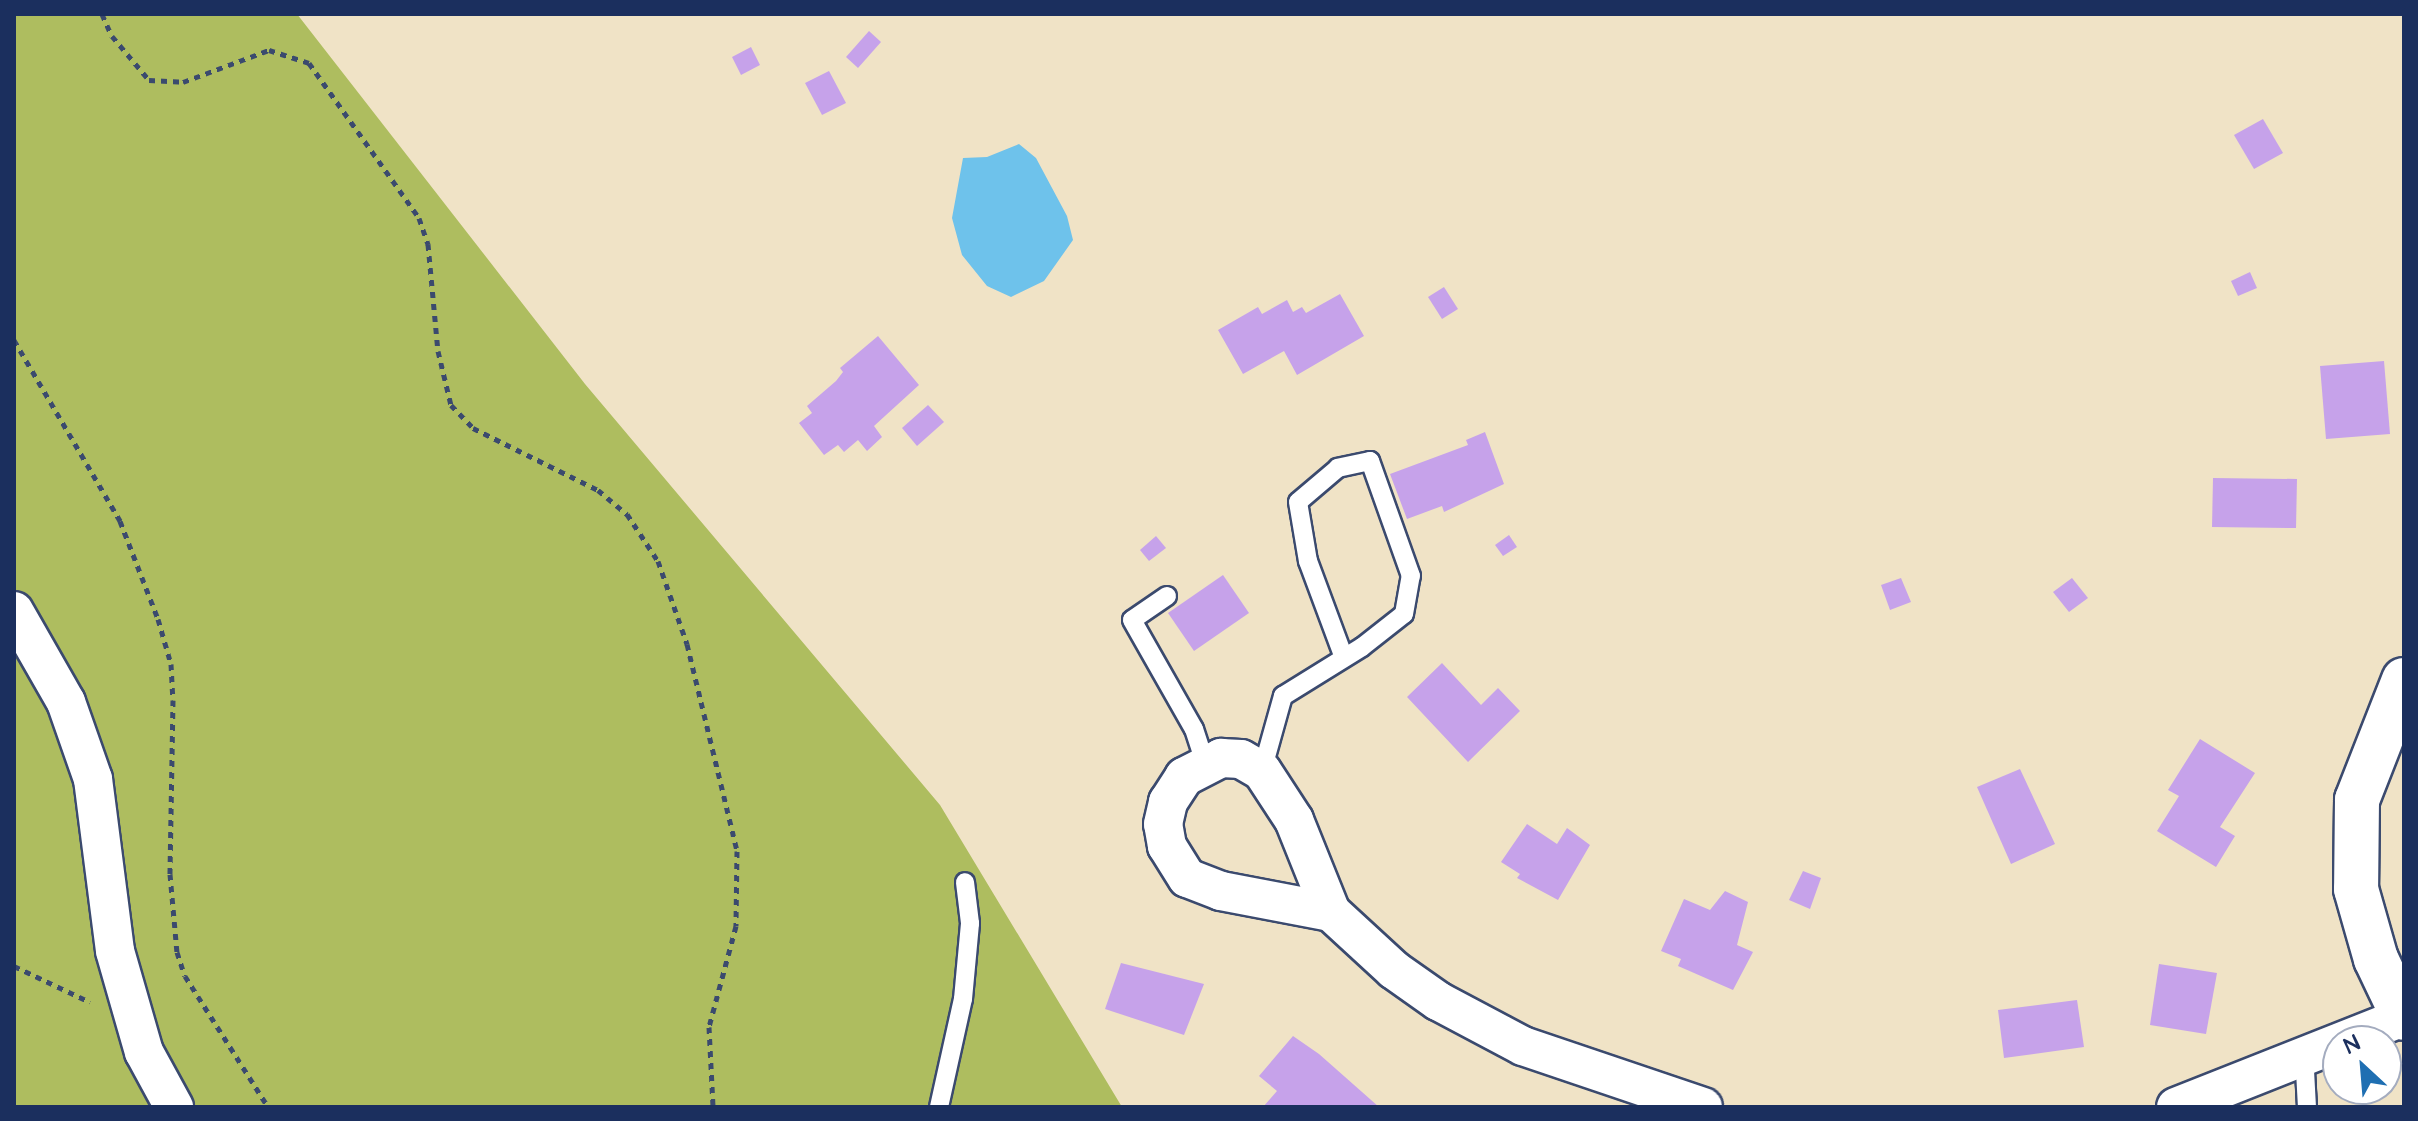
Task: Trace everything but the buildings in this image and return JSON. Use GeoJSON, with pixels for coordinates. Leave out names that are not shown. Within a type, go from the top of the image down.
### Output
{"type":"FeatureCollection","features":[{"type":"Feature","properties":{"kind":"street"},"geometry":{"type":"LineString","coordinates":[[14,611],[66,702],[93,779],[115,951],[144,1052],[174,1107]]}},
{"type":"Feature","properties":{"kind":"street"},"geometry":{"type":"LineString","coordinates":[[2176,1107],[2304,1052],[2404,1017],[2376,959],[2356,889],[2357,800],[2404,680]]}},
{"type":"Feature","properties":{"kind":"street"},"geometry":{"type":"LineString","coordinates":[[1331,912],[1221,891],[1187,878],[1167,846],[1163,824],[1184,777],[1205,762],[1241,759],[1262,771],[1294,820],[1331,912],[1394,970],[1479,1026],[1703,1107]]}},
{"type":"Feature","properties":{"kind":"lane"},"geometry":{"type":"LineString","coordinates":[[1262,771],[1283,696],[1344,658],[1404,614],[1411,576],[1370,461],[1338,468],[1298,502],[1308,561],[1344,658]]}},
{"type":"Feature","properties":{"kind":"lane"},"geometry":{"type":"LineString","coordinates":[[1167,596],[1132,620],[1194,729],[1205,762]]}},
{"type":"Feature","properties":{"kind":"lane"},"geometry":{"type":"LineString","coordinates":[[939,1107],[963,999],[970,923],[965,882]]}},
{"type":"Feature","properties":{"kind":"lane"},"geometry":{"type":"LineString","coordinates":[[2304,1052],[2307,1107]]}},
{"type":"Feature","properties":{"kind":"path"},"geometry":{"type":"LineString","coordinates":[[102,14],[119,46],[149,80],[183,82],[269,50],[309,63],[419,218],[428,244],[438,351],[451,405],[473,428],[598,490],[627,514],[651,548],[687,644],[737,851],[739,908],[709,1027],[713,1107]]}},
{"type":"Feature","properties":{"kind":"path"},"geometry":{"type":"LineString","coordinates":[[14,340],[120,521],[158,619],[171,664],[170,874],[177,952],[185,976],[268,1107]]}},
{"type":"Feature","properties":{"kind":"path"},"geometry":{"type":"LineString","coordinates":[[14,966],[73,992],[96,1011]]}},
{"type":"Feature","properties":{"kind":"green space"},"geometry":{"type":"Polygon","coordinates":[[[14,14],[297,14],[585,384],[940,805],[1122,1107],[14,1107],[14,14]]]}},
{"type":"Feature","properties":{"kind":"water"},"geometry":{"type":"Polygon","coordinates":[[[1019,144],[1036,158],[1067,216],[1073,240],[1044,281],[1011,297],[987,286],[962,255],[952,218],[963,158],[987,157],[1019,144]]]}}]}
